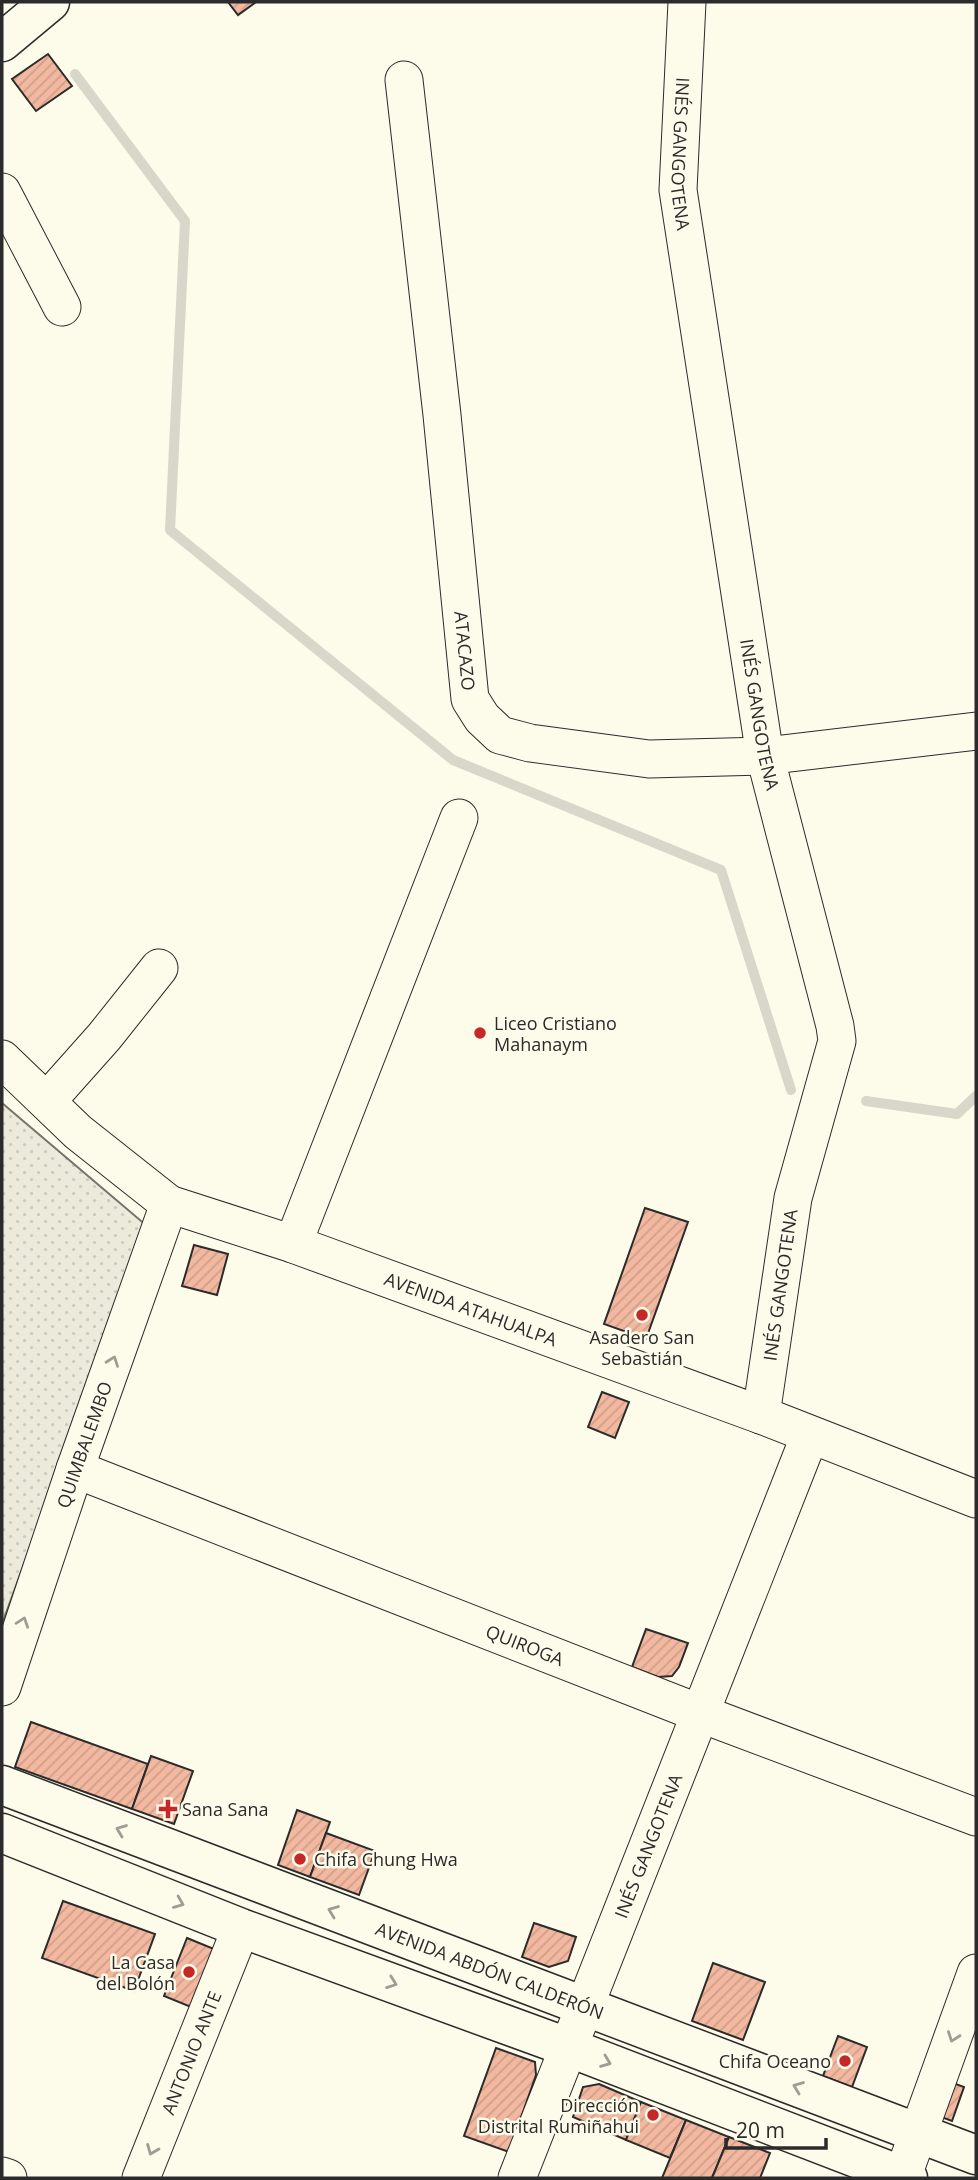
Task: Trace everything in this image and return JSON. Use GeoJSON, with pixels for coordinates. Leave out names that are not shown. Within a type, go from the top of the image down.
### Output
{"type":"FeatureCollection","features":[{"type":"Feature","properties":{"kind":"main road"},"geometry":{"type":"LineString","coordinates":[[2,42],[50,2]]}},
{"type":"Feature","properties":{"kind":"main road","name":"AVENIDA ABDÓN CALDERÓN"},"geometry":{"type":"LineString","coordinates":[[2,1785],[976,2155]]}},
{"type":"Feature","properties":{"kind":"main road"},"geometry":{"type":"LineString","coordinates":[[2,1833],[241,1928],[570,2048],[904,2178]]}},
{"type":"Feature","properties":{"kind":"street","name":"INÉS GANGOTENA"},"geometry":{"type":"LineString","coordinates":[[687,2],[678,190],[765,756],[837,1041],[793,1198],[761,1415]]}},
{"type":"Feature","properties":{"kind":"street","name":"ATACAZO"},"geometry":{"type":"LineString","coordinates":[[404,80],[442,415],[470,699],[482,718],[500,735],[530,743],[649,760],[765,756],[976,731]]}},
{"type":"Feature","properties":{"kind":"street"},"geometry":{"type":"LineString","coordinates":[[2,192],[62,307]]}},
{"type":"Feature","properties":{"kind":"street"},"geometry":{"type":"LineString","coordinates":[[293,1244],[459,818]]}},
{"type":"Feature","properties":{"kind":"street"},"geometry":{"type":"LineString","coordinates":[[47,1101],[104,1037],[159,968]]}},
{"type":"Feature","properties":{"kind":"street","name":"AVENIDA ATAHUALPA"},"geometry":{"type":"LineString","coordinates":[[2,1059],[78,1132],[169,1204],[293,1244],[761,1415],[976,1499]]}},
{"type":"Feature","properties":{"kind":"street","name":"QUIMBALEMBO"},"geometry":{"type":"LineString","coordinates":[[2,1687],[75,1469],[169,1204]]}},
{"type":"Feature","properties":{"kind":"street","name":"INÉS GANGOTENA"},"geometry":{"type":"LineString","coordinates":[[517,2178],[810,1435]]}},
{"type":"Feature","properties":{"kind":"street","name":"QUIROGA"},"geometry":{"type":"LineString","coordinates":[[75,1469],[699,1713],[976,1817]]}},
{"type":"Feature","properties":{"kind":"street","name":"ANTONIO ANTE"},"geometry":{"type":"LineString","coordinates":[[141,2178],[241,1928]]}},
{"type":"Feature","properties":{"kind":"street"},"geometry":{"type":"LineString","coordinates":[[904,2178],[917,2133],[976,1973]]}},
{"type":"Feature","properties":{"kind":"street"},"geometry":{"type":"LineString","coordinates":[[2,2176],[8,2178]]}},
{"type":"Feature","properties":{"kind":"shaded area"},"geometry":{"type":"Polygon","coordinates":[[[2,1103],[147,1226],[2,1624],[2,1103]]]}},
{"type":"Feature","properties":{"kind":"building"},"geometry":{"type":"Polygon","coordinates":[[[228,2],[256,2],[238,15],[228,2]]]}},
{"type":"Feature","properties":{"kind":"building"},"geometry":{"type":"Polygon","coordinates":[[[48,54],[72,86],[36,111],[12,79],[48,54]]]}},
{"type":"Feature","properties":{"kind":"building"},"geometry":{"type":"Polygon","coordinates":[[[645,1208],[688,1222],[646,1339],[604,1324],[645,1208]]]}},
{"type":"Feature","properties":{"kind":"building"},"geometry":{"type":"Polygon","coordinates":[[[194,1245],[228,1254],[217,1295],[182,1286],[194,1245]]]}},
{"type":"Feature","properties":{"kind":"building"},"geometry":{"type":"Polygon","coordinates":[[[602,1392],[629,1402],[615,1438],[588,1427],[602,1392]]]}},
{"type":"Feature","properties":{"kind":"building"},"geometry":{"type":"Polygon","coordinates":[[[646,1629],[688,1643],[679,1667],[672,1676],[658,1677],[632,1667],[646,1629]]]}},
{"type":"Feature","properties":{"kind":"building"},"geometry":{"type":"Polygon","coordinates":[[[31,1722],[148,1764],[132,1809],[15,1767],[31,1722]]]}},
{"type":"Feature","properties":{"kind":"building"},"geometry":{"type":"Polygon","coordinates":[[[151,1756],[193,1771],[174,1824],[132,1809],[151,1756]]]}},
{"type":"Feature","properties":{"kind":"building"},"geometry":{"type":"Polygon","coordinates":[[[297,1810],[330,1822],[310,1877],[278,1865],[297,1810]]]}},
{"type":"Feature","properties":{"kind":"building"},"geometry":{"type":"Polygon","coordinates":[[[326,1833],[375,1851],[359,1895],[310,1877],[326,1833]]]}},
{"type":"Feature","properties":{"kind":"building"},"geometry":{"type":"Polygon","coordinates":[[[63,1901],[155,1934],[134,1991],[42,1958],[63,1901]]]}},
{"type":"Feature","properties":{"kind":"building"},"geometry":{"type":"Polygon","coordinates":[[[534,1923],[576,1937],[568,1961],[549,1967],[522,1957],[534,1923]]]}},
{"type":"Feature","properties":{"kind":"building","name":"La Casa del Bolón"},"geometry":{"type":"Polygon","coordinates":[[[187,1938],[214,1949],[191,2007],[164,1996],[187,1938]]]}},
{"type":"Feature","properties":{"kind":"building"},"geometry":{"type":"Polygon","coordinates":[[[713,1963],[765,1982],[743,2040],[692,2021],[713,1963]]]}},
{"type":"Feature","properties":{"kind":"building","name":"Chifa Oceano"},"geometry":{"type":"Polygon","coordinates":[[[838,2036],[867,2047],[852,2087],[823,2076],[838,2036]]]}},
{"type":"Feature","properties":{"kind":"building"},"geometry":{"type":"Polygon","coordinates":[[[496,2048],[535,2062],[536,2075],[509,2152],[464,2136],[496,2048]]]}},
{"type":"Feature","properties":{"kind":"building"},"geometry":{"type":"Polygon","coordinates":[[[945,2080],[964,2087],[952,2121],[933,2114],[945,2080]]]}},
{"type":"Feature","properties":{"kind":"building"},"geometry":{"type":"Polygon","coordinates":[[[599,2084],[641,2102],[626,2140],[573,2117],[583,2087],[599,2084]]]}},
{"type":"Feature","properties":{"kind":"building"},"geometry":{"type":"Polygon","coordinates":[[[641,2102],[686,2120],[670,2158],[626,2140],[641,2102]]]}},
{"type":"Feature","properties":{"kind":"building"},"geometry":{"type":"Polygon","coordinates":[[[686,2120],[729,2137],[712,2178],[662,2178],[686,2120]]]}},
{"type":"Feature","properties":{"kind":"building"},"geometry":{"type":"Polygon","coordinates":[[[729,2137],[770,2153],[760,2178],[712,2178],[729,2137]]]}},
{"type":"Feature","properties":{"kind":"waterway"},"geometry":{"type":"LineString","coordinates":[[75,74],[185,221],[170,530],[453,760],[721,870],[791,1090]]}},
{"type":"Feature","properties":{"kind":"waterway"},"geometry":{"type":"LineString","coordinates":[[866,1101],[957,1114],[976,1096]]}},
{"type":"Feature","properties":{"kind":"place","name":"Liceo Cristiano Mahanaym"},"geometry":{"type":"Point","coordinates":[480,1033]}},
{"type":"Feature","properties":{"kind":"place","name":"Asadero San Sebastián"},"geometry":{"type":"Point","coordinates":[642,1315]}},
{"type":"Feature","properties":{"kind":"place","name":"Sana Sana"},"geometry":{"type":"Point","coordinates":[168,1809]}},
{"type":"Feature","properties":{"kind":"place","name":"Chifa Chung Hwa"},"geometry":{"type":"Point","coordinates":[300,1859]}},
{"type":"Feature","properties":{"kind":"place","name":"La Casa del Bolón"},"geometry":{"type":"Point","coordinates":[189,1972]}},
{"type":"Feature","properties":{"kind":"place","name":"Chifa Oceano"},"geometry":{"type":"Point","coordinates":[845,2061]}},
{"type":"Feature","properties":{"kind":"place","name":"Dirección Distrital Rumiñahui"},"geometry":{"type":"Point","coordinates":[653,2115]}}]}
